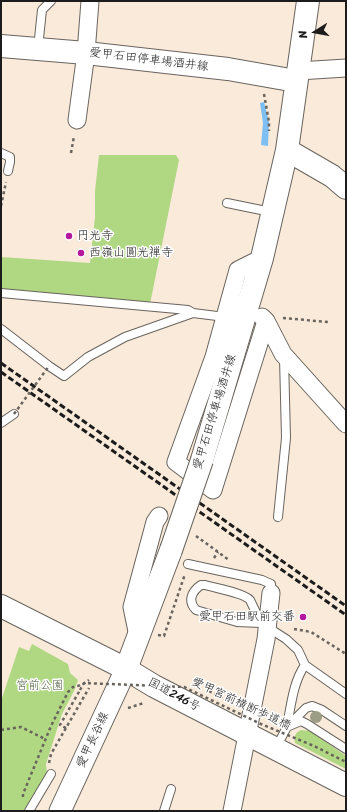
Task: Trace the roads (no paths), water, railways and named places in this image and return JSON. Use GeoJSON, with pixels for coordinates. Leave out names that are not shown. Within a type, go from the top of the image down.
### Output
{"type":"FeatureCollection","features":[{"type":"Feature","properties":{"kind":"main road","name":"愛甲石田停車場酒井線"},"geometry":{"type":"LineString","coordinates":[[126,669],[147,635],[171,550],[202,460],[262,258],[287,150],[308,1]]}},
{"type":"Feature","properties":{"kind":"main road","name":"愛甲石田停車場酒井線"},"geometry":{"type":"LineString","coordinates":[[1,46],[86,53],[297,76]]}},
{"type":"Feature","properties":{"kind":"main road"},"geometry":{"type":"LineString","coordinates":[[287,150],[332,176],[346,188]]}},
{"type":"Feature","properties":{"kind":"main road","name":"国道246号"},"geometry":{"type":"LineString","coordinates":[[1,606],[126,669],[154,686],[346,784]]}},
{"type":"Feature","properties":{"kind":"street"},"geometry":{"type":"LineString","coordinates":[[77,120],[86,53],[90,1]]}},
{"type":"Feature","properties":{"kind":"street"},"geometry":{"type":"LineString","coordinates":[[297,76],[346,68]]}},
{"type":"Feature","properties":{"kind":"street"},"geometry":{"type":"LineString","coordinates":[[262,258],[238,270],[214,358],[176,462],[213,490],[265,320]]}},
{"type":"Feature","properties":{"kind":"street"},"geometry":{"type":"LineString","coordinates":[[248,302],[265,320],[284,354],[343,418]]}},
{"type":"Feature","properties":{"kind":"street"},"geometry":{"type":"LineString","coordinates":[[147,635],[132,606],[155,522],[159,516]]}},
{"type":"Feature","properties":{"kind":"street"},"geometry":{"type":"LineString","coordinates":[[232,811],[266,639],[264,625],[271,593]]}},
{"type":"Feature","properties":{"kind":"street","name":"愛甲長谷線"},"geometry":{"type":"LineString","coordinates":[[60,811],[126,669]]}},
{"type":"Feature","properties":{"kind":"lane"},"geometry":{"type":"LineString","coordinates":[[38,49],[42,10],[51,1]]}},
{"type":"Feature","properties":{"kind":"lane"},"geometry":{"type":"LineString","coordinates":[[1,153],[10,157],[8,172]]}},
{"type":"Feature","properties":{"kind":"lane"},"geometry":{"type":"LineString","coordinates":[[227,203],[272,212]]}},
{"type":"Feature","properties":{"kind":"lane"},"geometry":{"type":"LineString","coordinates":[[1,293],[188,310],[193,313],[225,317]]}},
{"type":"Feature","properties":{"kind":"lane"},"geometry":{"type":"LineString","coordinates":[[1,329],[64,376],[88,357],[125,337],[193,313]]}},
{"type":"Feature","properties":{"kind":"lane"},"geometry":{"type":"LineString","coordinates":[[278,517],[286,438],[284,354]]}},
{"type":"Feature","properties":{"kind":"lane"},"geometry":{"type":"LineString","coordinates":[[1,423],[14,414]]}},
{"type":"Feature","properties":{"kind":"lane"},"geometry":{"type":"LineString","coordinates":[[188,564],[262,580],[271,584],[271,593]]}},
{"type":"Feature","properties":{"kind":"lane"},"geometry":{"type":"LineString","coordinates":[[264,625],[248,597],[205,585],[201,585],[194,591],[191,603],[196,610],[237,622],[264,625],[286,639],[298,650],[305,665],[346,694]]}},
{"type":"Feature","properties":{"kind":"lane"},"geometry":{"type":"LineString","coordinates":[[287,727],[297,681],[300,672],[305,665]]}},
{"type":"Feature","properties":{"kind":"lane"},"geometry":{"type":"LineString","coordinates":[[275,748],[287,727],[306,708],[312,706],[322,710],[346,726]]}},
{"type":"Feature","properties":{"kind":"lane"},"geometry":{"type":"LineString","coordinates":[[287,727],[301,722],[307,724],[346,749]]}},
{"type":"Feature","properties":{"kind":"lane"},"geometry":{"type":"LineString","coordinates":[[29,811],[51,774]]}},
{"type":"Feature","properties":{"kind":"lane"},"geometry":{"type":"LineString","coordinates":[[164,811],[171,789]]}},
{"type":"Feature","properties":{"kind":"water"},"geometry":{"type":"Polygon","coordinates":[[[264,102],[269,122],[268,146],[261,145],[263,123],[260,103],[264,102]]]}},
{"type":"Feature","properties":{"kind":"railway"},"geometry":{"type":"LineString","coordinates":[[1,363],[346,606]]}},
{"type":"Feature","properties":{"kind":"railway"},"geometry":{"type":"LineString","coordinates":[[1,372],[346,615]]}},
{"type":"Feature","properties":{"kind":"place","name":"円光寺"},"geometry":{"type":"Point","coordinates":[69,236]}},
{"type":"Feature","properties":{"kind":"place","name":"西嶺山圓光禅寺"},"geometry":{"type":"Point","coordinates":[81,253]}},
{"type":"Feature","properties":{"kind":"place","name":"愛甲石田駅前交番"},"geometry":{"type":"Point","coordinates":[303,617]}},
{"type":"Feature","properties":{"kind":"park label","name":"宮前公園"},"geometry":{"type":"Point","coordinates":[40,686]}}]}
